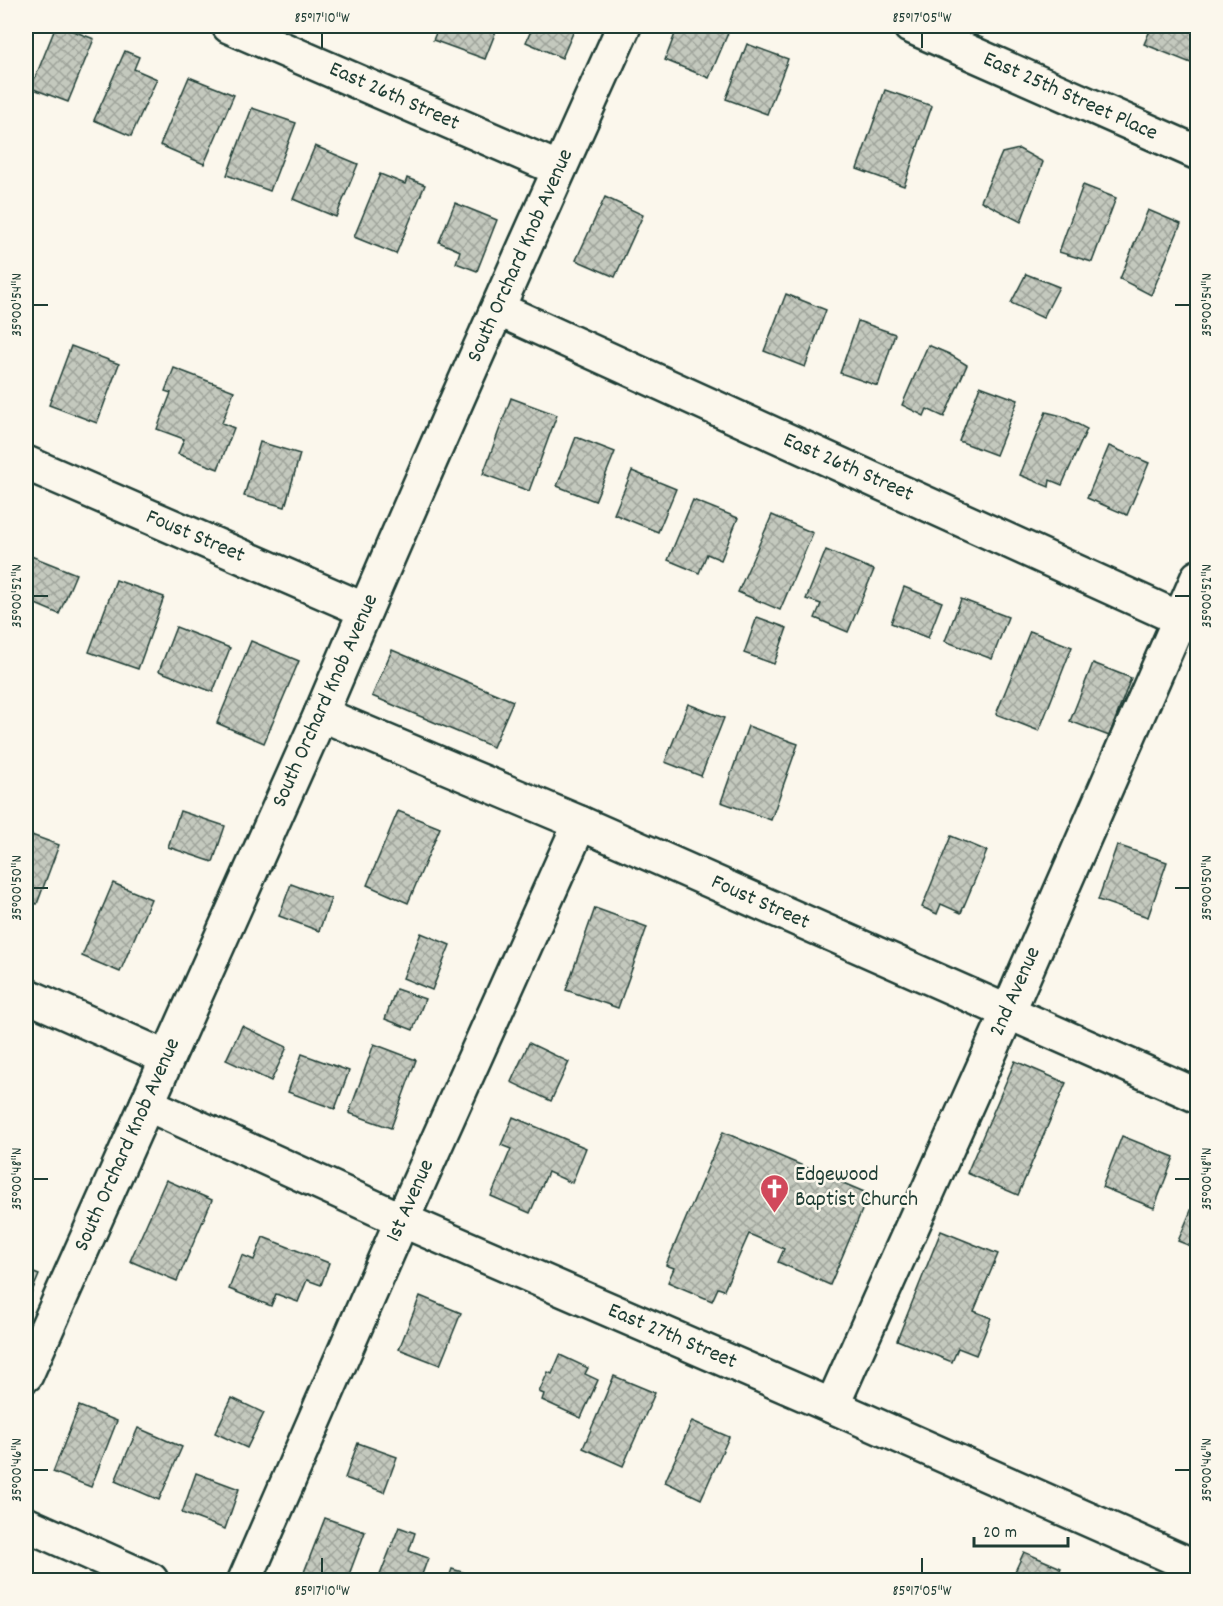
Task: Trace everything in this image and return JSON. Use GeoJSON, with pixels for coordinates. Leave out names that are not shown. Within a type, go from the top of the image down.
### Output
{"type":"FeatureCollection","features":[{"type":"Feature","properties":{"kind":"street","name":"East 26th Street"},"geometry":{"type":"LineString","coordinates":[[229,26],[559,169]]}},
{"type":"Feature","properties":{"kind":"street","name":"South Orchard Knob Avenue"},"geometry":{"type":"LineString","coordinates":[[26,1375],[321,714],[559,169],[624,26]]}},
{"type":"Feature","properties":{"kind":"street","name":"East 25th Street Place"},"geometry":{"type":"LineString","coordinates":[[910,26],[1197,153]]}},
{"type":"Feature","properties":{"kind":"street","name":"East 26th Street"},"geometry":{"type":"LineString","coordinates":[[498,309],[1188,623]]}},
{"type":"Feature","properties":{"kind":"street","name":"Foust Street"},"geometry":{"type":"LineString","coordinates":[[26,463],[365,610]]}},
{"type":"Feature","properties":{"kind":"street","name":"2nd Avenue"},"geometry":{"type":"LineString","coordinates":[[832,1406],[1008,1012],[1188,623],[1197,577]]}},
{"type":"Feature","properties":{"kind":"street","name":"Foust Street"},"geometry":{"type":"LineString","coordinates":[[321,714],[580,822],[1197,1096]]}},
{"type":"Feature","properties":{"kind":"street","name":"1st Avenue"},"geometry":{"type":"LineString","coordinates":[[245,1581],[402,1220],[580,822]]}},
{"type":"Feature","properties":{"kind":"street"},"geometry":{"type":"LineString","coordinates":[[26,994],[167,1058]]}},
{"type":"Feature","properties":{"kind":"street","name":"East 27th Street"},"geometry":{"type":"LineString","coordinates":[[147,1104],[402,1220],[832,1406],[1197,1568]]}},
{"type":"Feature","properties":{"kind":"street"},"geometry":{"type":"LineString","coordinates":[[26,1524],[151,1581]]}},
{"type":"Feature","properties":{"kind":"building"},"geometry":{"type":"Polygon","coordinates":[[[56,26],[94,39],[68,102],[31,88],[56,26]]]}},
{"type":"Feature","properties":{"kind":"building"},"geometry":{"type":"Polygon","coordinates":[[[439,26],[498,26],[485,59],[433,40],[439,26]]]}},
{"type":"Feature","properties":{"kind":"building"},"geometry":{"type":"Polygon","coordinates":[[[533,26],[576,26],[562,58],[526,42],[533,26]]]}},
{"type":"Feature","properties":{"kind":"building"},"geometry":{"type":"Polygon","coordinates":[[[678,26],[731,26],[709,78],[665,60],[678,26]]]}},
{"type":"Feature","properties":{"kind":"building"},"geometry":{"type":"Polygon","coordinates":[[[1152,26],[1198,26],[1198,66],[1144,44],[1152,26]]]}},
{"type":"Feature","properties":{"kind":"building"},"geometry":{"type":"Polygon","coordinates":[[[747,44],[788,59],[767,114],[726,99],[747,44]]]}},
{"type":"Feature","properties":{"kind":"building"},"geometry":{"type":"Polygon","coordinates":[[[125,51],[139,57],[134,69],[157,79],[131,136],[94,120],[125,51]]]}},
{"type":"Feature","properties":{"kind":"building"},"geometry":{"type":"Polygon","coordinates":[[[189,77],[234,95],[204,164],[160,145],[189,77]]]}},
{"type":"Feature","properties":{"kind":"building"},"geometry":{"type":"Polygon","coordinates":[[[885,90],[932,106],[904,186],[857,169],[885,90]]]}},
{"type":"Feature","properties":{"kind":"building"},"geometry":{"type":"Polygon","coordinates":[[[252,108],[296,123],[270,191],[227,175],[252,108]]]}},
{"type":"Feature","properties":{"kind":"building"},"geometry":{"type":"Polygon","coordinates":[[[315,146],[358,164],[336,217],[293,199],[315,146]]]}},
{"type":"Feature","properties":{"kind":"building"},"geometry":{"type":"Polygon","coordinates":[[[1019,149],[1043,162],[1021,222],[981,201],[1002,153],[1019,149]]]}},
{"type":"Feature","properties":{"kind":"building"},"geometry":{"type":"Polygon","coordinates":[[[380,174],[405,184],[407,178],[425,185],[396,254],[354,237],[380,174]]]}},
{"type":"Feature","properties":{"kind":"building"},"geometry":{"type":"Polygon","coordinates":[[[1083,185],[1116,198],[1092,262],[1059,252],[1083,185]]]}},
{"type":"Feature","properties":{"kind":"building"},"geometry":{"type":"Polygon","coordinates":[[[605,197],[643,215],[615,277],[576,260],[605,197]]]}},
{"type":"Feature","properties":{"kind":"building"},"geometry":{"type":"Polygon","coordinates":[[[455,203],[497,220],[477,271],[456,263],[460,251],[439,242],[455,203]]]}},
{"type":"Feature","properties":{"kind":"building"},"geometry":{"type":"Polygon","coordinates":[[[1148,210],[1181,224],[1151,295],[1120,279],[1148,210]]]}},
{"type":"Feature","properties":{"kind":"building"},"geometry":{"type":"Polygon","coordinates":[[[1026,274],[1059,287],[1043,318],[1011,303],[1026,274]]]}},
{"type":"Feature","properties":{"kind":"building"},"geometry":{"type":"Polygon","coordinates":[[[786,294],[826,310],[805,367],[764,351],[786,294]]]}},
{"type":"Feature","properties":{"kind":"building"},"geometry":{"type":"Polygon","coordinates":[[[858,321],[895,334],[878,386],[840,373],[858,321]]]}},
{"type":"Feature","properties":{"kind":"building"},"geometry":{"type":"Polygon","coordinates":[[[928,345],[967,365],[944,417],[927,409],[924,416],[902,405],[928,345]]]}},
{"type":"Feature","properties":{"kind":"building"},"geometry":{"type":"Polygon","coordinates":[[[71,346],[119,364],[97,423],[49,405],[71,346]]]}},
{"type":"Feature","properties":{"kind":"building"},"geometry":{"type":"Polygon","coordinates":[[[174,368],[234,391],[222,423],[234,428],[218,469],[178,454],[184,439],[157,429],[171,393],[165,391],[174,368]]]}},
{"type":"Feature","properties":{"kind":"building"},"geometry":{"type":"Polygon","coordinates":[[[980,386],[1018,400],[996,455],[959,441],[980,386]]]}},
{"type":"Feature","properties":{"kind":"building"},"geometry":{"type":"Polygon","coordinates":[[[511,398],[557,415],[529,491],[483,474],[511,398]]]}},
{"type":"Feature","properties":{"kind":"building"},"geometry":{"type":"Polygon","coordinates":[[[1046,412],[1062,416],[1087,429],[1062,485],[1050,480],[1049,487],[1020,475],[1046,412]]]}},
{"type":"Feature","properties":{"kind":"building"},"geometry":{"type":"Polygon","coordinates":[[[576,437],[615,452],[595,501],[557,486],[576,437]]]}},
{"type":"Feature","properties":{"kind":"building"},"geometry":{"type":"Polygon","coordinates":[[[260,442],[300,454],[285,507],[244,496],[260,442]]]}},
{"type":"Feature","properties":{"kind":"building"},"geometry":{"type":"Polygon","coordinates":[[[1109,446],[1149,463],[1127,515],[1087,498],[1109,446]]]}},
{"type":"Feature","properties":{"kind":"building"},"geometry":{"type":"Polygon","coordinates":[[[632,471],[676,489],[658,532],[614,514],[632,471]]]}},
{"type":"Feature","properties":{"kind":"building"},"geometry":{"type":"Polygon","coordinates":[[[693,500],[738,518],[721,560],[707,554],[699,573],[668,560],[693,500]]]}},
{"type":"Feature","properties":{"kind":"building"},"geometry":{"type":"Polygon","coordinates":[[[772,515],[813,533],[780,610],[738,592],[772,515]]]}},
{"type":"Feature","properties":{"kind":"building"},"geometry":{"type":"Polygon","coordinates":[[[826,550],[874,570],[848,632],[815,618],[821,604],[806,599],[826,550]]]}},
{"type":"Feature","properties":{"kind":"building"},"geometry":{"type":"Polygon","coordinates":[[[26,554],[76,574],[59,614],[26,600],[26,554]]]}},
{"type":"Feature","properties":{"kind":"building"},"geometry":{"type":"Polygon","coordinates":[[[116,580],[164,597],[138,669],[89,652],[116,580]]]}},
{"type":"Feature","properties":{"kind":"building"},"geometry":{"type":"Polygon","coordinates":[[[904,587],[942,602],[928,638],[891,623],[904,587]]]}},
{"type":"Feature","properties":{"kind":"building"},"geometry":{"type":"Polygon","coordinates":[[[961,599],[1008,617],[992,659],[945,641],[961,599]]]}},
{"type":"Feature","properties":{"kind":"building"},"geometry":{"type":"Polygon","coordinates":[[[757,617],[787,628],[774,664],[744,653],[757,617]]]}},
{"type":"Feature","properties":{"kind":"building"},"geometry":{"type":"Polygon","coordinates":[[[176,627],[230,648],[213,692],[159,671],[176,627]]]}},
{"type":"Feature","properties":{"kind":"building"},"geometry":{"type":"Polygon","coordinates":[[[1030,631],[1072,647],[1039,731],[996,714],[1030,631]]]}},
{"type":"Feature","properties":{"kind":"building"},"geometry":{"type":"Polygon","coordinates":[[[251,641],[299,661],[264,743],[217,723],[251,641]]]}},
{"type":"Feature","properties":{"kind":"building"},"geometry":{"type":"Polygon","coordinates":[[[392,650],[513,701],[493,747],[372,696],[392,650]]]}},
{"type":"Feature","properties":{"kind":"building"},"geometry":{"type":"Polygon","coordinates":[[[1093,663],[1131,678],[1109,736],[1070,721],[1093,663]]]}},
{"type":"Feature","properties":{"kind":"building"},"geometry":{"type":"Polygon","coordinates":[[[688,704],[724,718],[701,776],[665,762],[688,704]]]}},
{"type":"Feature","properties":{"kind":"building"},"geometry":{"type":"Polygon","coordinates":[[[748,726],[798,744],[771,820],[721,802],[748,726]]]}},
{"type":"Feature","properties":{"kind":"building"},"geometry":{"type":"Polygon","coordinates":[[[180,811],[225,826],[213,862],[168,847],[180,811]]]}},
{"type":"Feature","properties":{"kind":"building"},"geometry":{"type":"Polygon","coordinates":[[[398,811],[440,828],[408,903],[367,885],[398,811]]]}},
{"type":"Feature","properties":{"kind":"building"},"geometry":{"type":"Polygon","coordinates":[[[26,833],[59,845],[37,904],[26,900],[26,833]]]}},
{"type":"Feature","properties":{"kind":"building"},"geometry":{"type":"Polygon","coordinates":[[[951,836],[987,851],[961,913],[941,904],[937,914],[922,907],[951,836]]]}},
{"type":"Feature","properties":{"kind":"building"},"geometry":{"type":"Polygon","coordinates":[[[1117,845],[1167,862],[1148,917],[1098,900],[1117,845]]]}},
{"type":"Feature","properties":{"kind":"building"},"geometry":{"type":"Polygon","coordinates":[[[113,883],[151,899],[120,972],[82,956],[113,883]]]}},
{"type":"Feature","properties":{"kind":"building"},"geometry":{"type":"Polygon","coordinates":[[[291,884],[331,899],[319,931],[279,916],[291,884]]]}},
{"type":"Feature","properties":{"kind":"building"},"geometry":{"type":"Polygon","coordinates":[[[595,908],[647,927],[618,1008],[566,990],[595,908]]]}},
{"type":"Feature","properties":{"kind":"building"},"geometry":{"type":"Polygon","coordinates":[[[421,933],[450,945],[432,990],[403,978],[421,933]]]}},
{"type":"Feature","properties":{"kind":"building"},"geometry":{"type":"Polygon","coordinates":[[[396,989],[425,999],[413,1030],[385,1019],[396,989]]]}},
{"type":"Feature","properties":{"kind":"building"},"geometry":{"type":"Polygon","coordinates":[[[242,1026],[287,1047],[271,1081],[226,1060],[242,1026]]]}},
{"type":"Feature","properties":{"kind":"building"},"geometry":{"type":"Polygon","coordinates":[[[529,1043],[569,1062],[551,1101],[511,1082],[529,1043]]]}},
{"type":"Feature","properties":{"kind":"building"},"geometry":{"type":"Polygon","coordinates":[[[374,1044],[416,1060],[391,1128],[349,1113],[374,1044]]]}},
{"type":"Feature","properties":{"kind":"building"},"geometry":{"type":"Polygon","coordinates":[[[302,1054],[349,1071],[335,1109],[288,1092],[302,1054]]]}},
{"type":"Feature","properties":{"kind":"building"},"geometry":{"type":"Polygon","coordinates":[[[1015,1061],[1066,1083],[1018,1195],[967,1173],[1015,1061]]]}},
{"type":"Feature","properties":{"kind":"building"},"geometry":{"type":"Polygon","coordinates":[[[513,1117],[586,1148],[572,1183],[548,1172],[530,1213],[491,1196],[511,1149],[501,1145],[513,1117]]]}},
{"type":"Feature","properties":{"kind":"building","name":"Edgewood Baptist Church"},"geometry":{"type":"Polygon","coordinates":[[[723,1132],[869,1194],[830,1285],[778,1262],[784,1249],[749,1234],[724,1290],[718,1288],[712,1301],[668,1282],[674,1268],[666,1265],[723,1132]]]}},
{"type":"Feature","properties":{"kind":"building"},"geometry":{"type":"Polygon","coordinates":[[[1122,1136],[1174,1157],[1154,1208],[1102,1187],[1122,1136]]]}},
{"type":"Feature","properties":{"kind":"building"},"geometry":{"type":"Polygon","coordinates":[[[166,1180],[212,1200],[177,1281],[130,1261],[166,1180]]]}},
{"type":"Feature","properties":{"kind":"building"},"geometry":{"type":"Polygon","coordinates":[[[1198,1194],[1198,1249],[1178,1241],[1198,1194]]]}},
{"type":"Feature","properties":{"kind":"building"},"geometry":{"type":"Polygon","coordinates":[[[941,1231],[998,1254],[974,1311],[991,1318],[976,1355],[958,1348],[952,1362],[897,1340],[941,1231]]]}},
{"type":"Feature","properties":{"kind":"building"},"geometry":{"type":"Polygon","coordinates":[[[263,1237],[329,1263],[321,1285],[307,1280],[298,1302],[276,1294],[271,1306],[229,1289],[242,1255],[254,1260],[263,1237]]]}},
{"type":"Feature","properties":{"kind":"building"},"geometry":{"type":"Polygon","coordinates":[[[26,1270],[39,1275],[27,1303],[26,1302],[26,1270]]]}},
{"type":"Feature","properties":{"kind":"building"},"geometry":{"type":"Polygon","coordinates":[[[420,1296],[461,1313],[440,1365],[399,1349],[420,1296]]]}},
{"type":"Feature","properties":{"kind":"building"},"geometry":{"type":"Polygon","coordinates":[[[560,1355],[588,1368],[585,1374],[598,1380],[581,1418],[542,1400],[544,1394],[539,1392],[548,1372],[552,1374],[560,1355]]]}},
{"type":"Feature","properties":{"kind":"building"},"geometry":{"type":"Polygon","coordinates":[[[614,1376],[655,1393],[623,1466],[583,1448],[614,1376]]]}},
{"type":"Feature","properties":{"kind":"building"},"geometry":{"type":"Polygon","coordinates":[[[232,1398],[264,1413],[247,1448],[215,1433],[232,1398]]]}},
{"type":"Feature","properties":{"kind":"building"},"geometry":{"type":"Polygon","coordinates":[[[79,1406],[117,1421],[91,1487],[53,1472],[79,1406]]]}},
{"type":"Feature","properties":{"kind":"building"},"geometry":{"type":"Polygon","coordinates":[[[692,1421],[729,1437],[701,1499],[665,1482],[692,1421]]]}},
{"type":"Feature","properties":{"kind":"building"},"geometry":{"type":"Polygon","coordinates":[[[138,1428],[182,1447],[159,1500],[115,1481],[138,1428]]]}},
{"type":"Feature","properties":{"kind":"building"},"geometry":{"type":"Polygon","coordinates":[[[358,1443],[397,1457],[384,1492],[345,1478],[358,1443]]]}},
{"type":"Feature","properties":{"kind":"building"},"geometry":{"type":"Polygon","coordinates":[[[196,1473],[239,1489],[225,1529],[182,1513],[196,1473]]]}},
{"type":"Feature","properties":{"kind":"building"},"geometry":{"type":"Polygon","coordinates":[[[325,1518],[365,1532],[347,1580],[301,1580],[325,1518]]]}},
{"type":"Feature","properties":{"kind":"building"},"geometry":{"type":"Polygon","coordinates":[[[399,1527],[415,1533],[409,1551],[428,1558],[420,1580],[378,1580],[399,1527]]]}},
{"type":"Feature","properties":{"kind":"building"},"geometry":{"type":"Polygon","coordinates":[[[1024,1552],[1061,1568],[1056,1580],[1011,1580],[1024,1552]]]}},
{"type":"Feature","properties":{"kind":"building"},"geometry":{"type":"Polygon","coordinates":[[[452,1569],[489,1580],[448,1580],[452,1569]]]}},
{"type":"Feature","properties":{"kind":"place","name":"Edgewood Baptist Church"},"geometry":{"type":"Point","coordinates":[774,1214]}}]}
